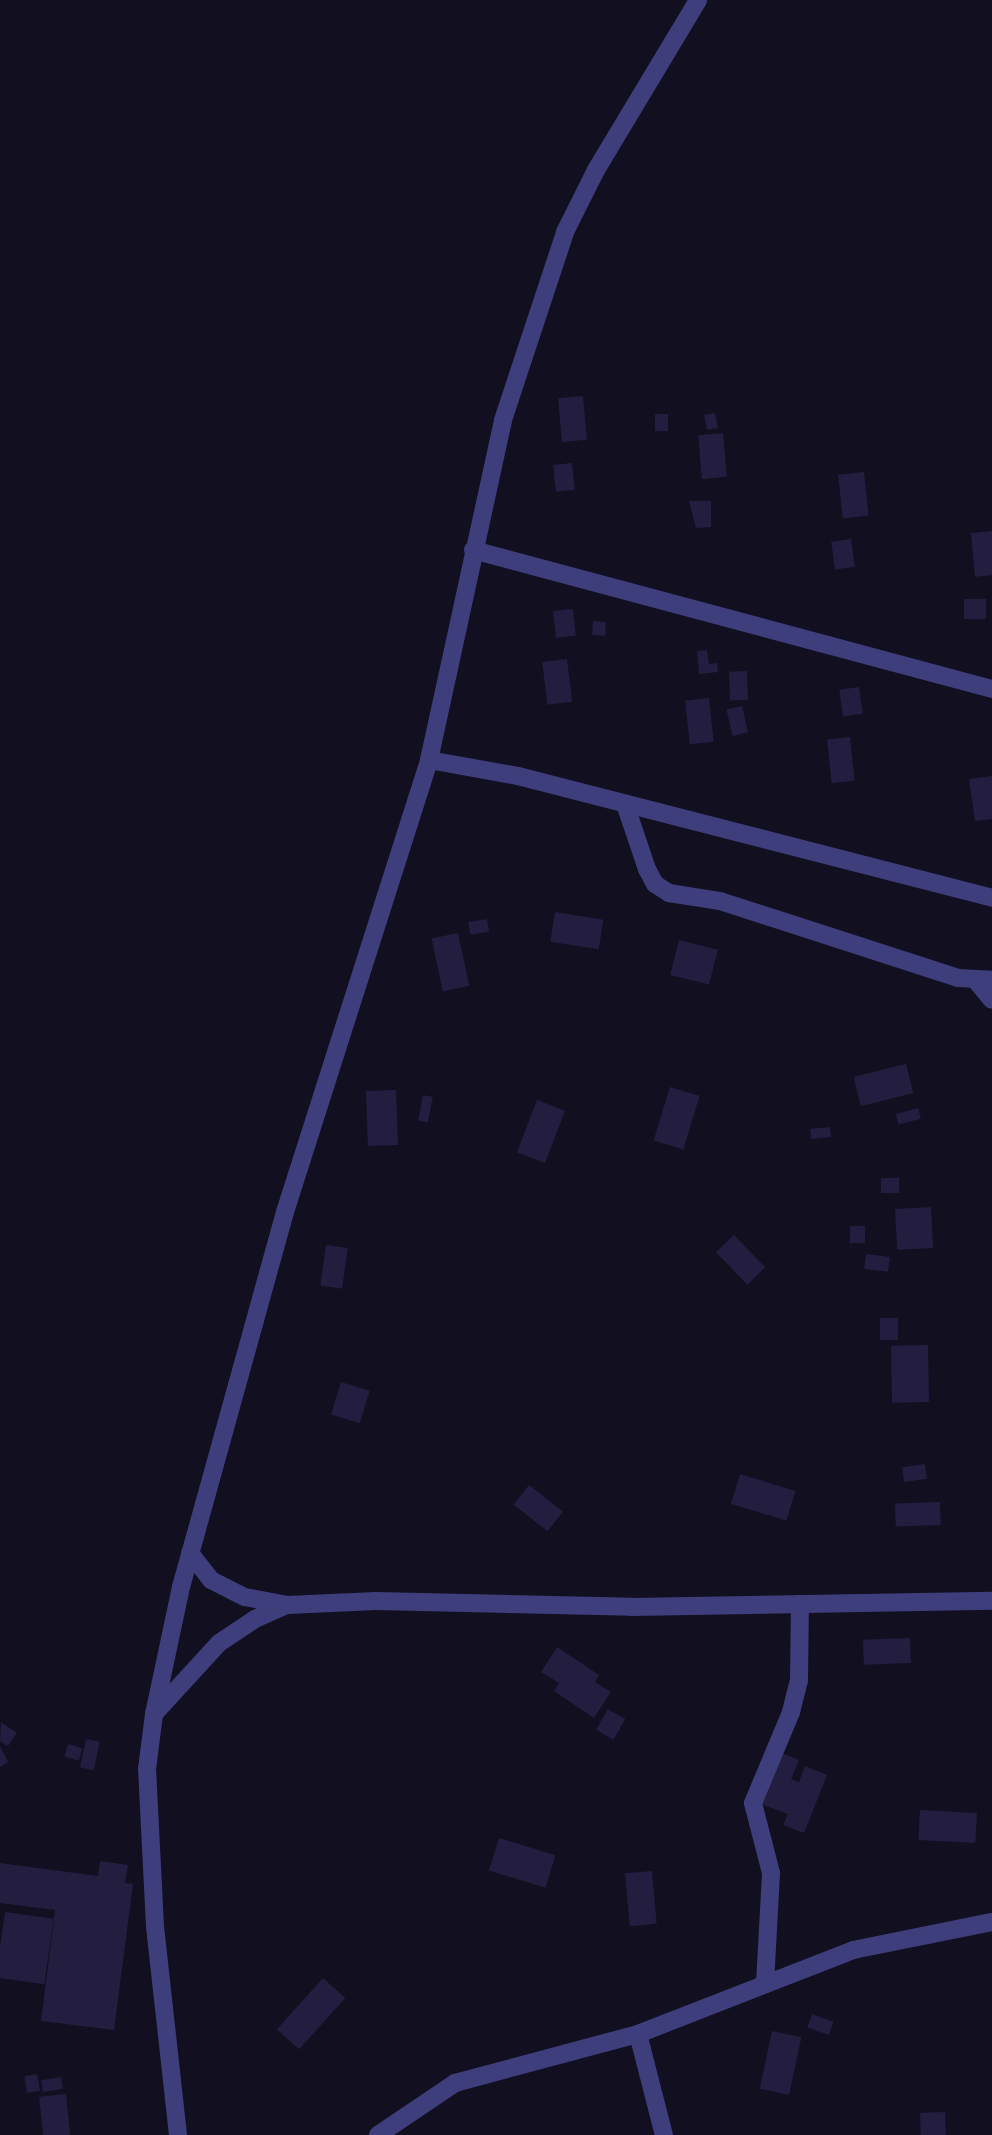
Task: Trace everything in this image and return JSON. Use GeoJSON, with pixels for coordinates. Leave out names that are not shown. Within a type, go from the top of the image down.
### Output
{"type":"FeatureCollection","features":[{"type":"Feature","properties":{"kind":"street"},"geometry":{"type":"LineString","coordinates":[[178,2135],[155,1926],[147,1769],[154,1714],[190,1553],[285,1212],[429,760],[503,420],[565,232],[596,170],[698,0]]}},
{"type":"Feature","properties":{"kind":"street"},"geometry":{"type":"LineString","coordinates":[[473,550],[992,689]]}},
{"type":"Feature","properties":{"kind":"street"},"geometry":{"type":"LineString","coordinates":[[429,760],[625,804],[992,898]]}},
{"type":"Feature","properties":{"kind":"street"},"geometry":{"type":"LineString","coordinates":[[625,804],[647,869],[655,884],[669,892],[720,901],[985,981],[992,1000]]}},
{"type":"Feature","properties":{"kind":"street"},"geometry":{"type":"LineString","coordinates":[[190,1553],[211,1580],[245,1597],[287,1605],[376,1601],[632,1607],[992,1601]]}},
{"type":"Feature","properties":{"kind":"street"},"geometry":{"type":"LineString","coordinates":[[765,1984],[771,1873],[753,1803],[791,1712],[799,1681],[800,1604]]}},
{"type":"Feature","properties":{"kind":"street"},"geometry":{"type":"LineString","coordinates":[[154,1714],[219,1643],[255,1619],[287,1605]]}},
{"type":"Feature","properties":{"kind":"street"},"geometry":{"type":"LineString","coordinates":[[378,2135],[455,2083],[638,2034],[853,1950],[992,1922]]}},
{"type":"Feature","properties":{"kind":"street"},"geometry":{"type":"LineString","coordinates":[[638,2034],[664,2135]]}},
{"type":"Feature","properties":{"kind":"building"},"geometry":{"type":"Polygon","coordinates":[[[583,396],[587,440],[562,442],[558,398],[583,396]]]}},
{"type":"Feature","properties":{"kind":"building"},"geometry":{"type":"Polygon","coordinates":[[[715,413],[718,428],[707,430],[704,415],[715,413]]]}},
{"type":"Feature","properties":{"kind":"building"},"geometry":{"type":"Polygon","coordinates":[[[655,414],[668,414],[668,431],[655,431],[655,414]]]}},
{"type":"Feature","properties":{"kind":"building"},"geometry":{"type":"Polygon","coordinates":[[[723,433],[727,477],[702,479],[698,435],[723,433]]]}},
{"type":"Feature","properties":{"kind":"building"},"geometry":{"type":"Polygon","coordinates":[[[572,463],[575,490],[556,492],[553,465],[572,463]]]}},
{"type":"Feature","properties":{"kind":"building"},"geometry":{"type":"Polygon","coordinates":[[[864,472],[869,516],[843,518],[838,475],[864,472]]]}},
{"type":"Feature","properties":{"kind":"building"},"geometry":{"type":"Polygon","coordinates":[[[689,501],[711,501],[711,527],[696,528],[689,501]]]}},
{"type":"Feature","properties":{"kind":"building"},"geometry":{"type":"Polygon","coordinates":[[[992,531],[992,575],[975,577],[971,533],[992,531]]]}},
{"type":"Feature","properties":{"kind":"building"},"geometry":{"type":"Polygon","coordinates":[[[851,539],[855,567],[835,570],[831,542],[851,539]]]}},
{"type":"Feature","properties":{"kind":"building"},"geometry":{"type":"Polygon","coordinates":[[[964,599],[986,599],[986,619],[964,619],[964,599]]]}},
{"type":"Feature","properties":{"kind":"building"},"geometry":{"type":"Polygon","coordinates":[[[573,609],[576,636],[556,638],[553,611],[573,609]]]}},
{"type":"Feature","properties":{"kind":"building"},"geometry":{"type":"Polygon","coordinates":[[[593,621],[606,622],[605,636],[592,635],[593,621]]]}},
{"type":"Feature","properties":{"kind":"building"},"geometry":{"type":"Polygon","coordinates":[[[707,650],[709,664],[717,663],[718,672],[699,674],[697,651],[707,650]]]}},
{"type":"Feature","properties":{"kind":"building"},"geometry":{"type":"Polygon","coordinates":[[[567,659],[572,702],[547,705],[542,662],[567,659]]]}},
{"type":"Feature","properties":{"kind":"building"},"geometry":{"type":"Polygon","coordinates":[[[747,671],[748,700],[730,701],[729,672],[747,671]]]}},
{"type":"Feature","properties":{"kind":"building"},"geometry":{"type":"Polygon","coordinates":[[[859,687],[863,714],[843,717],[839,690],[859,687]]]}},
{"type":"Feature","properties":{"kind":"building"},"geometry":{"type":"Polygon","coordinates":[[[709,698],[714,742],[690,744],[685,701],[709,698]]]}},
{"type":"Feature","properties":{"kind":"building"},"geometry":{"type":"Polygon","coordinates":[[[742,706],[748,732],[732,736],[726,710],[742,706]]]}},
{"type":"Feature","properties":{"kind":"building"},"geometry":{"type":"Polygon","coordinates":[[[850,737],[855,781],[832,783],[827,739],[850,737]]]}},
{"type":"Feature","properties":{"kind":"building"},"geometry":{"type":"Polygon","coordinates":[[[992,776],[992,819],[975,821],[969,779],[992,776]]]}},
{"type":"Feature","properties":{"kind":"building"},"geometry":{"type":"Polygon","coordinates":[[[555,912],[603,920],[599,949],[550,942],[555,912]]]}},
{"type":"Feature","properties":{"kind":"building"},"geometry":{"type":"Polygon","coordinates":[[[487,919],[489,932],[470,935],[468,922],[487,919]]]}},
{"type":"Feature","properties":{"kind":"building"},"geometry":{"type":"Polygon","coordinates":[[[458,933],[469,986],[443,991],[432,939],[458,933]]]}},
{"type":"Feature","properties":{"kind":"building"},"geometry":{"type":"Polygon","coordinates":[[[679,940],[718,950],[709,985],[670,975],[679,940]]]}},
{"type":"Feature","properties":{"kind":"building"},"geometry":{"type":"Polygon","coordinates":[[[906,1064],[913,1093],[861,1106],[854,1077],[906,1064]]]}},
{"type":"Feature","properties":{"kind":"building"},"geometry":{"type":"Polygon","coordinates":[[[670,1087],[700,1096],[683,1150],[654,1141],[670,1087]]]}},
{"type":"Feature","properties":{"kind":"building"},"geometry":{"type":"Polygon","coordinates":[[[396,1090],[398,1145],[368,1146],[366,1091],[396,1090]]]}},
{"type":"Feature","properties":{"kind":"building"},"geometry":{"type":"Polygon","coordinates":[[[423,1095],[433,1097],[428,1122],[418,1121],[423,1095]]]}},
{"type":"Feature","properties":{"kind":"building"},"geometry":{"type":"Polygon","coordinates":[[[537,1100],[565,1111],[545,1163],[517,1152],[537,1100]]]}},
{"type":"Feature","properties":{"kind":"building"},"geometry":{"type":"Polygon","coordinates":[[[918,1108],[921,1119],[899,1125],[896,1114],[918,1108]]]}},
{"type":"Feature","properties":{"kind":"building"},"geometry":{"type":"Polygon","coordinates":[[[830,1127],[831,1137],[811,1139],[810,1129],[830,1127]]]}},
{"type":"Feature","properties":{"kind":"building"},"geometry":{"type":"Polygon","coordinates":[[[881,1178],[899,1178],[899,1193],[881,1193],[881,1178]]]}},
{"type":"Feature","properties":{"kind":"building"},"geometry":{"type":"Polygon","coordinates":[[[931,1207],[933,1248],[897,1250],[895,1209],[931,1207]]]}},
{"type":"Feature","properties":{"kind":"building"},"geometry":{"type":"Polygon","coordinates":[[[850,1226],[865,1226],[865,1243],[850,1243],[850,1226]]]}},
{"type":"Feature","properties":{"kind":"building"},"geometry":{"type":"Polygon","coordinates":[[[734,1235],[765,1267],[747,1285],[716,1252],[734,1235]]]}},
{"type":"Feature","properties":{"kind":"building"},"geometry":{"type":"Polygon","coordinates":[[[326,1245],[348,1248],[342,1289],[320,1286],[326,1245]]]}},
{"type":"Feature","properties":{"kind":"building"},"geometry":{"type":"Polygon","coordinates":[[[866,1254],[890,1257],[888,1272],[864,1269],[866,1254]]]}},
{"type":"Feature","properties":{"kind":"building"},"geometry":{"type":"Polygon","coordinates":[[[880,1318],[898,1318],[898,1340],[880,1340],[880,1318]]]}},
{"type":"Feature","properties":{"kind":"building"},"geometry":{"type":"Polygon","coordinates":[[[928,1345],[929,1402],[892,1403],[891,1346],[928,1345]]]}},
{"type":"Feature","properties":{"kind":"building"},"geometry":{"type":"Polygon","coordinates":[[[341,1382],[370,1391],[360,1423],[331,1415],[341,1382]]]}},
{"type":"Feature","properties":{"kind":"building"},"geometry":{"type":"Polygon","coordinates":[[[925,1464],[927,1479],[904,1482],[902,1467],[925,1464]]]}},
{"type":"Feature","properties":{"kind":"building"},"geometry":{"type":"Polygon","coordinates":[[[740,1474],[795,1491],[786,1521],[731,1504],[740,1474]]]}},
{"type":"Feature","properties":{"kind":"building"},"geometry":{"type":"Polygon","coordinates":[[[529,1485],[563,1511],[547,1531],[514,1505],[529,1485]]]}},
{"type":"Feature","properties":{"kind":"building"},"geometry":{"type":"Polygon","coordinates":[[[940,1502],[941,1525],[896,1527],[895,1504],[940,1502]]]}},
{"type":"Feature","properties":{"kind":"building"},"geometry":{"type":"Polygon","coordinates":[[[910,1638],[911,1663],[864,1665],[863,1640],[910,1638]]]}},
{"type":"Feature","properties":{"kind":"building"},"geometry":{"type":"Polygon","coordinates":[[[557,1647],[599,1675],[595,1682],[611,1692],[594,1718],[554,1691],[559,1683],[541,1672],[557,1647]]]}},
{"type":"Feature","properties":{"kind":"building"},"geometry":{"type":"Polygon","coordinates":[[[608,1709],[625,1719],[613,1740],[596,1730],[608,1709]]]}},
{"type":"Feature","properties":{"kind":"building"},"geometry":{"type":"Polygon","coordinates":[[[1,1722],[17,1733],[8,1746],[0,1741],[1,1722]]]}},
{"type":"Feature","properties":{"kind":"building"},"geometry":{"type":"Polygon","coordinates":[[[86,1739],[100,1742],[94,1770],[80,1767],[86,1739]]]}},
{"type":"Feature","properties":{"kind":"building"},"geometry":{"type":"Polygon","coordinates":[[[68,1744],[82,1748],[79,1761],[64,1756],[68,1744]]]}},
{"type":"Feature","properties":{"kind":"building"},"geometry":{"type":"Polygon","coordinates":[[[0,1746],[8,1762],[0,1767],[0,1746]]]}},
{"type":"Feature","properties":{"kind":"building"},"geometry":{"type":"Polygon","coordinates":[[[777,1751],[799,1760],[791,1779],[799,1782],[805,1766],[827,1775],[804,1833],[783,1825],[788,1814],[756,1802],[777,1751]]]}},
{"type":"Feature","properties":{"kind":"building"},"geometry":{"type":"Polygon","coordinates":[[[920,1810],[977,1813],[975,1843],[918,1840],[920,1810]]]}},
{"type":"Feature","properties":{"kind":"building"},"geometry":{"type":"Polygon","coordinates":[[[499,1838],[555,1855],[545,1888],[489,1871],[499,1838]]]}},
{"type":"Feature","properties":{"kind":"building"},"geometry":{"type":"Polygon","coordinates":[[[100,1861],[128,1865],[125,1883],[133,1884],[114,2030],[41,2021],[55,1910],[0,1903],[0,1863],[98,1876],[100,1861]]]}},
{"type":"Feature","properties":{"kind":"building"},"geometry":{"type":"Polygon","coordinates":[[[652,1871],[657,1924],[630,1926],[625,1873],[652,1871]]]}},
{"type":"Feature","properties":{"kind":"building"},"geometry":{"type":"Polygon","coordinates":[[[5,1912],[54,1919],[44,1984],[0,1978],[0,1948],[5,1912]]]}},
{"type":"Feature","properties":{"kind":"building"},"geometry":{"type":"Polygon","coordinates":[[[323,1978],[345,1998],[299,2049],[277,2029],[323,1978]]]}},
{"type":"Feature","properties":{"kind":"building"},"geometry":{"type":"Polygon","coordinates":[[[812,2014],[834,2022],[829,2035],[807,2027],[812,2014]]]}},
{"type":"Feature","properties":{"kind":"building"},"geometry":{"type":"Polygon","coordinates":[[[772,2031],[801,2037],[789,2095],[760,2089],[772,2031]]]}},
{"type":"Feature","properties":{"kind":"building"},"geometry":{"type":"Polygon","coordinates":[[[37,2074],[40,2091],[27,2093],[24,2076],[37,2074]]]}},
{"type":"Feature","properties":{"kind":"building"},"geometry":{"type":"Polygon","coordinates":[[[61,2077],[63,2089],[43,2092],[41,2080],[61,2077]]]}},
{"type":"Feature","properties":{"kind":"building"},"geometry":{"type":"Polygon","coordinates":[[[66,2094],[70,2135],[43,2135],[39,2097],[66,2094]]]}},
{"type":"Feature","properties":{"kind":"building"},"geometry":{"type":"Polygon","coordinates":[[[945,2112],[946,2135],[921,2135],[920,2113],[945,2112]]]}}]}
